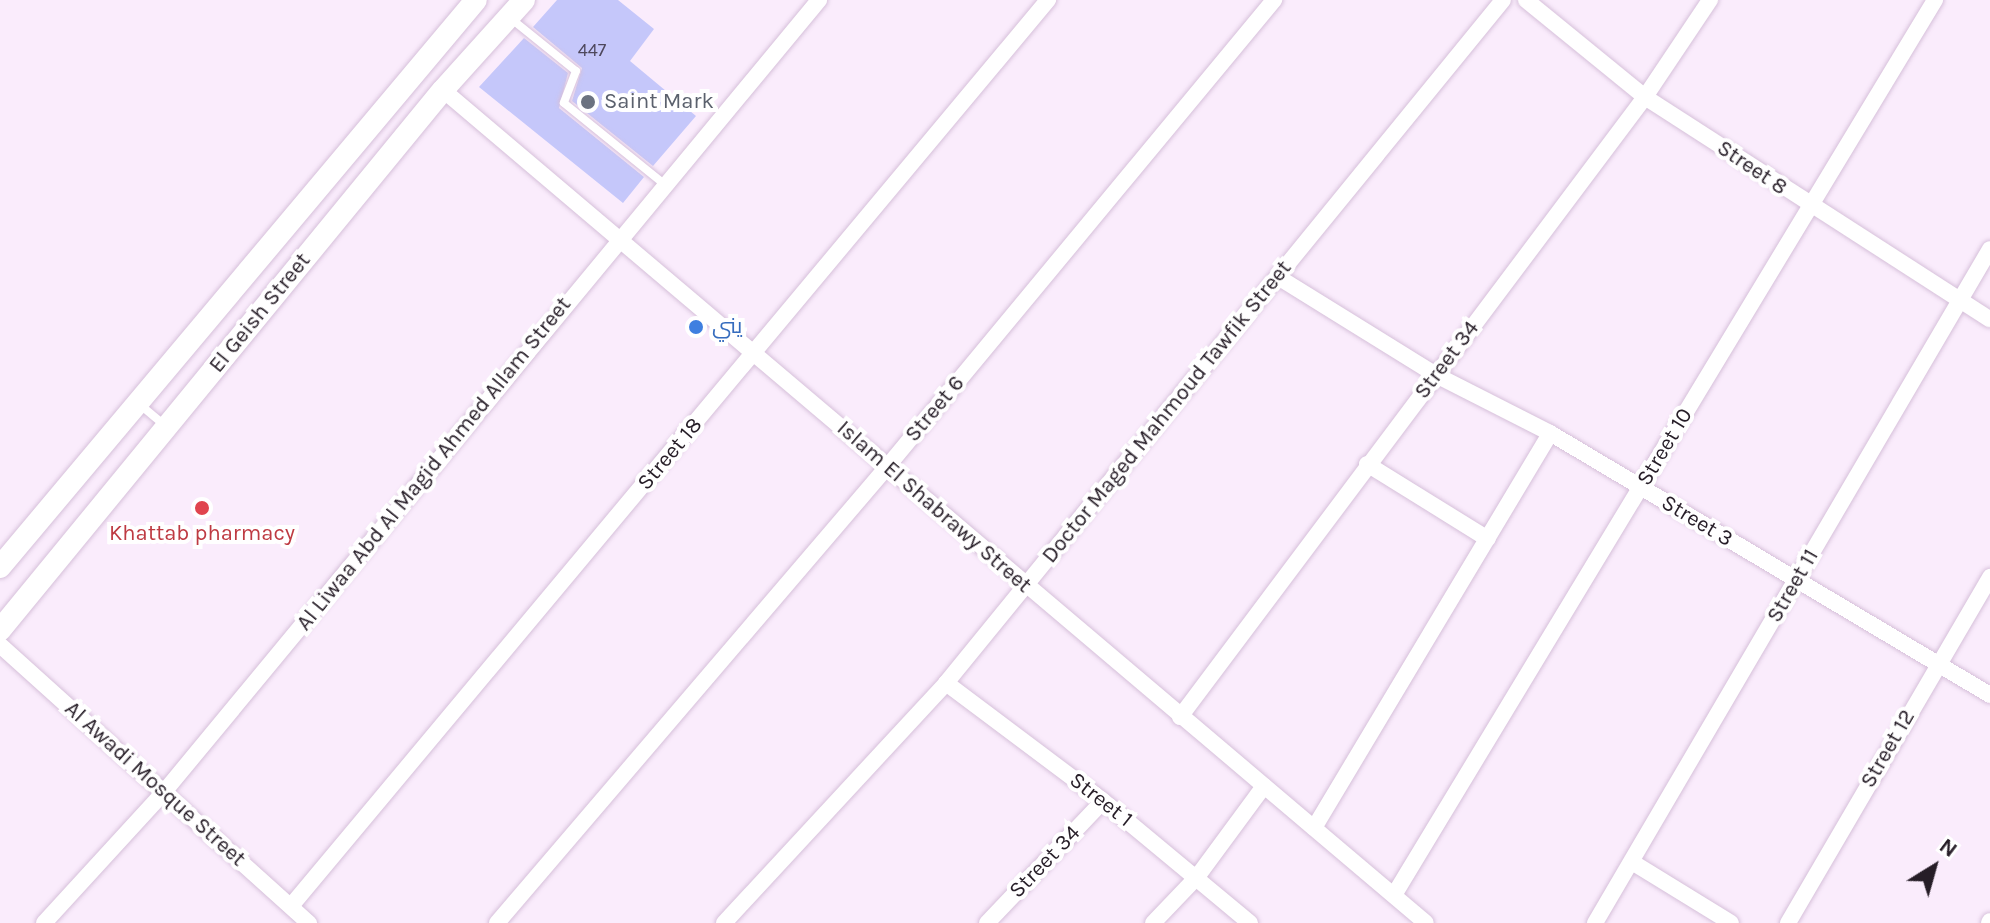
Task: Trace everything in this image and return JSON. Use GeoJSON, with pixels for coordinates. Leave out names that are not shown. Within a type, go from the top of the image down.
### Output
{"type":"FeatureCollection","features":[{"type":"Feature","properties":{"kind":"street","name":"El Geish Street"},"geometry":{"type":"LineString","coordinates":[[0,567],[476,0]]}},
{"type":"Feature","properties":{"kind":"street","name":"Al Liwaa Abd Al Magid Ahmed Allam Street"},"geometry":{"type":"LineString","coordinates":[[44,923],[164,792],[819,0]]}},
{"type":"Feature","properties":{"kind":"street","name":"Street 18"},"geometry":{"type":"LineString","coordinates":[[291,906],[1048,0]]}},
{"type":"Feature","properties":{"kind":"street","name":"Doctor Maged Mahmoud Tawfik Street"},"geometry":{"type":"LineString","coordinates":[[724,923],[946,683],[1503,0]]}},
{"type":"Feature","properties":{"kind":"street","name":"Street 8"},"geometry":{"type":"LineString","coordinates":[[1526,0],[1645,97],[1810,207],[1990,319]]}},
{"type":"Feature","properties":{"kind":"street","name":"Street 34"},"geometry":{"type":"LineString","coordinates":[[1180,717],[1645,97],[1710,0]]}},
{"type":"Feature","properties":{"kind":"street","name":"Street 10"},"geometry":{"type":"LineString","coordinates":[[1394,895],[1935,0]]}},
{"type":"Feature","properties":{"kind":"street","name":"Street 6"},"geometry":{"type":"LineString","coordinates":[[497,923],[887,467],[1267,3]]}},
{"type":"Feature","properties":{"kind":"street","name":"El Geish Street"},"geometry":{"type":"LineString","coordinates":[[0,630],[443,90],[517,8]]}},
{"type":"Feature","properties":{"kind":"street","name":"Islam El Shabrawy Street"},"geometry":{"type":"LineString","coordinates":[[443,90],[1426,923]]}},
{"type":"Feature","properties":{"kind":"street","name":"Street 11"},"geometry":{"type":"LineString","coordinates":[[1595,923],[1990,249]]}},
{"type":"Feature","properties":{"kind":"street","name":"Street 3"},"geometry":{"type":"LineString","coordinates":[[1278,277],[1436,375],[1550,433],[1990,695]]}},
{"type":"Feature","properties":{"kind":"street"},"geometry":{"type":"LineString","coordinates":[[1314,828],[1550,433]]}},
{"type":"Feature","properties":{"kind":"street"},"geometry":{"type":"LineString","coordinates":[[1367,464],[1488,539]]}},
{"type":"Feature","properties":{"kind":"street","name":"Street 12"},"geometry":{"type":"LineString","coordinates":[[1788,923],[1990,577]]}},
{"type":"Feature","properties":{"kind":"street","name":"Al Awadi Mosque Street"},"geometry":{"type":"LineString","coordinates":[[0,645],[309,923]]}},
{"type":"Feature","properties":{"kind":"street","name":"Street 1"},"geometry":{"type":"LineString","coordinates":[[946,683],[1103,801],[1250,923]]}},
{"type":"Feature","properties":{"kind":"street"},"geometry":{"type":"LineString","coordinates":[[1153,923],[1197,877],[1264,786]]}},
{"type":"Feature","properties":{"kind":"street","name":"Street 34"},"geometry":{"type":"LineString","coordinates":[[987,923],[1103,801]]}},
{"type":"Feature","properties":{"kind":"street"},"geometry":{"type":"LineString","coordinates":[[1632,862],[1731,923]]}},
{"type":"Feature","properties":{"kind":"lane"},"geometry":{"type":"LineString","coordinates":[[517,8],[576,71],[564,103],[664,184]]}},
{"type":"Feature","properties":{"kind":"lane"},"geometry":{"type":"LineString","coordinates":[[137,403],[167,428]]}},
{"type":"Feature","properties":{"kind":"building"},"geometry":{"type":"Polygon","coordinates":[[[557,0],[618,0],[654,29],[630,61],[696,116],[653,166],[572,101],[582,68],[533,27],[557,0]]]}},
{"type":"Feature","properties":{"kind":"building"},"geometry":{"type":"Polygon","coordinates":[[[524,38],[568,73],[559,108],[644,177],[623,203],[479,87],[524,38]]]}},
{"type":"Feature","properties":{"kind":"place","name":"Saint Mark"},"geometry":{"type":"Point","coordinates":[588,102]}},
{"type":"Feature","properties":{"kind":"place","name":"يني"},"geometry":{"type":"Point","coordinates":[696,327]}},
{"type":"Feature","properties":{"kind":"place","name":"Khattab pharmacy"},"geometry":{"type":"Point","coordinates":[202,508]}}]}
